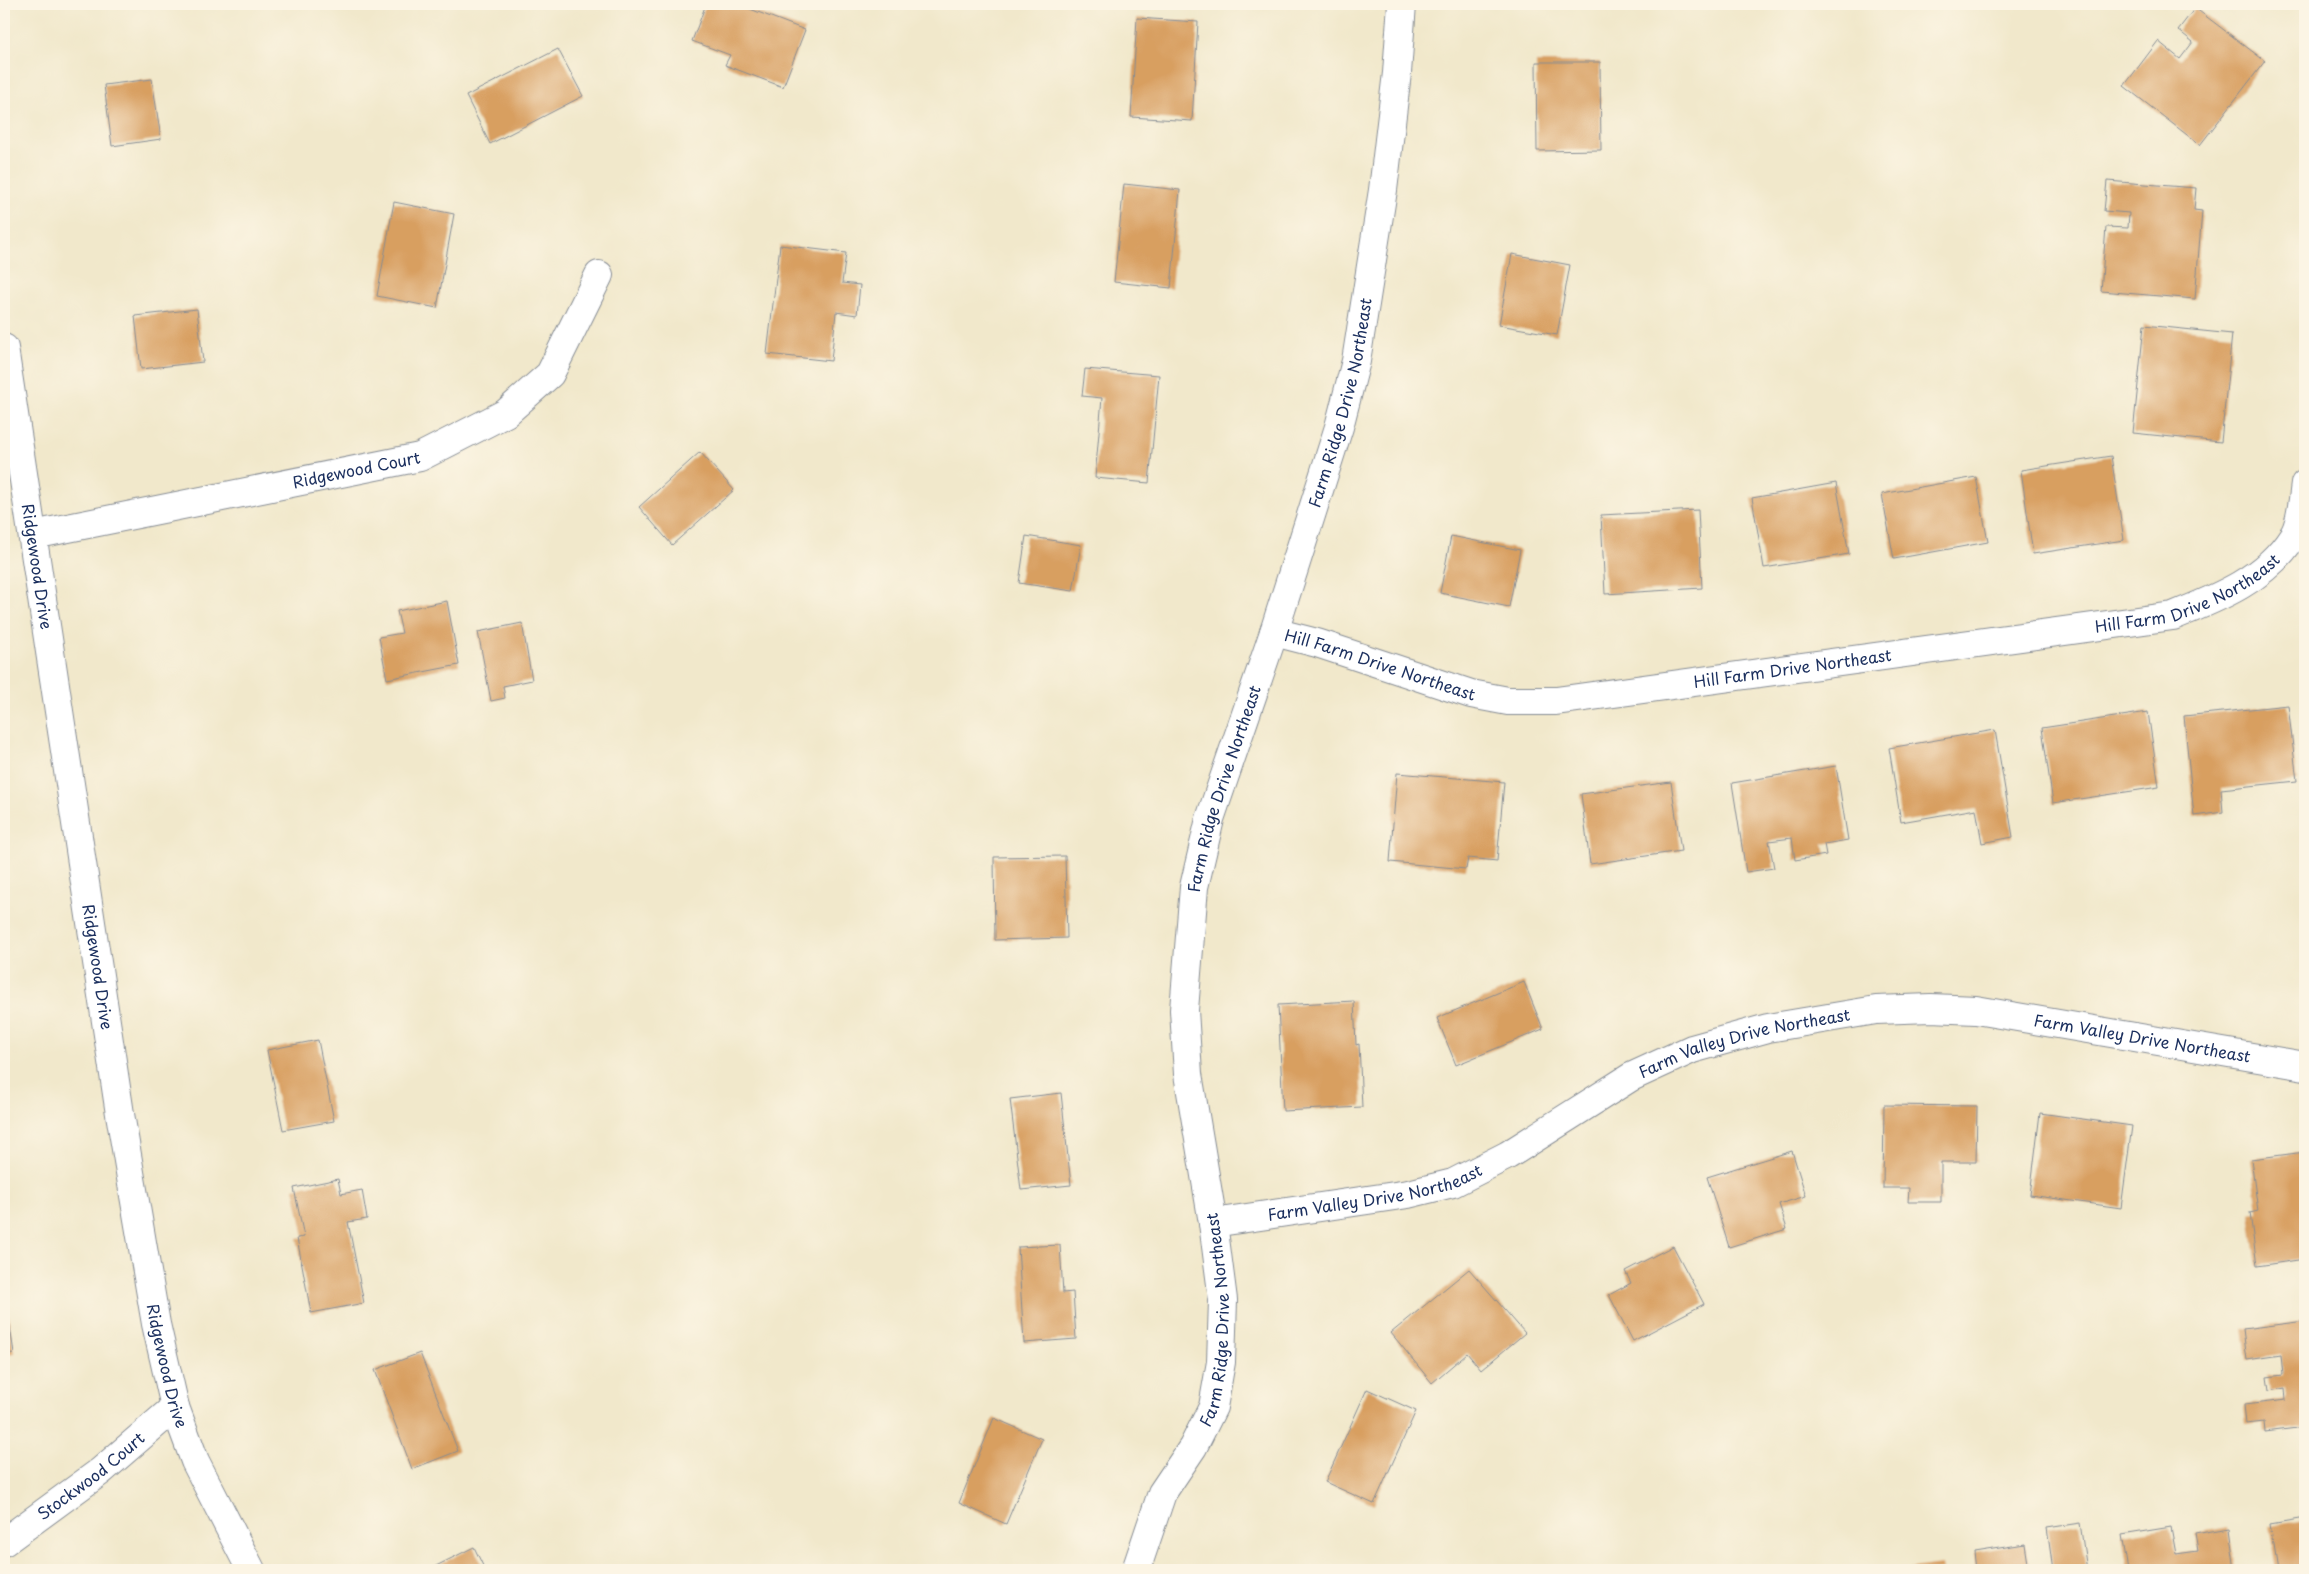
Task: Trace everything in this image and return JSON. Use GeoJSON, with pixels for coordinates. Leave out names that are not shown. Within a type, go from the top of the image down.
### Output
{"type":"FeatureCollection","features":[{"type":"Feature","properties":{"kind":"street","name":"Farm Ridge Drive Northeast"},"geometry":{"type":"LineString","coordinates":[[1136,1570],[1162,1493],[1193,1447],[1213,1407],[1221,1362],[1223,1300],[1213,1223],[1188,1074],[1185,1028],[1187,951],[1194,887],[1210,819],[1274,632],[1339,427],[1356,361],[1383,190],[1397,73],[1402,4]]}},
{"type":"Feature","properties":{"kind":"street","name":"Ridgewood Court"},"geometry":{"type":"LineString","coordinates":[[32,535],[420,457],[506,413],[550,374],[599,276]]}},
{"type":"Feature","properties":{"kind":"street","name":"Ridgewood Drive"},"geometry":{"type":"LineString","coordinates":[[4,348],[120,1114],[156,1324],[175,1407],[195,1461],[251,1570]]}},
{"type":"Feature","properties":{"kind":"street","name":"Hill Farm Drive Northeast"},"geometry":{"type":"LineString","coordinates":[[1274,632],[1317,643],[1471,694],[1508,701],[1556,701],[2173,616],[2242,585],[2300,539],[2305,484]]}},
{"type":"Feature","properties":{"kind":"street","name":"Farm Valley Drive Northeast"},"geometry":{"type":"LineString","coordinates":[[1213,1223],[1408,1194],[1453,1183],[1508,1155],[1631,1077],[1692,1049],[1768,1028],[1876,1010],[1931,1008],[1976,1010],[2305,1066]]}},
{"type":"Feature","properties":{"kind":"street","name":"Stockwood Court"},"geometry":{"type":"LineString","coordinates":[[4,1542],[101,1471],[175,1407]]}},
{"type":"Feature","properties":{"kind":"building"},"geometry":{"type":"Polygon","coordinates":[[[706,4],[737,4],[805,30],[783,87],[725,65],[730,55],[692,41],[706,4]]]}},
{"type":"Feature","properties":{"kind":"building"},"geometry":{"type":"Polygon","coordinates":[[[2195,8],[2265,61],[2200,145],[2124,86],[2158,41],[2180,59],[2193,42],[2178,30],[2195,8]]]}},
{"type":"Feature","properties":{"kind":"building"},"geometry":{"type":"Polygon","coordinates":[[[1137,18],[1198,22],[1192,121],[1131,117],[1137,18]]]}},
{"type":"Feature","properties":{"kind":"building"},"geometry":{"type":"Polygon","coordinates":[[[558,49],[583,96],[490,144],[466,96],[558,49]]]}},
{"type":"Feature","properties":{"kind":"building"},"geometry":{"type":"Polygon","coordinates":[[[1536,62],[1600,62],[1601,150],[1537,151],[1536,62]]]}},
{"type":"Feature","properties":{"kind":"building"},"geometry":{"type":"Polygon","coordinates":[[[152,79],[161,139],[112,146],[104,85],[152,79]]]}},
{"type":"Feature","properties":{"kind":"building"},"geometry":{"type":"Polygon","coordinates":[[[2107,181],[2196,188],[2194,210],[2202,211],[2195,299],[2101,291],[2106,227],[2128,228],[2129,213],[2104,211],[2107,181]]]}},
{"type":"Feature","properties":{"kind":"building"},"geometry":{"type":"Polygon","coordinates":[[[1124,184],[1180,190],[1171,288],[1114,282],[1124,184]]]}},
{"type":"Feature","properties":{"kind":"building"},"geometry":{"type":"Polygon","coordinates":[[[394,202],[454,214],[437,308],[377,296],[394,202]]]}},
{"type":"Feature","properties":{"kind":"building"},"geometry":{"type":"Polygon","coordinates":[[[780,245],[846,253],[842,283],[860,285],[857,315],[836,312],[831,361],[767,354],[780,245]]]}},
{"type":"Feature","properties":{"kind":"building"},"geometry":{"type":"Polygon","coordinates":[[[1512,254],[1570,265],[1557,335],[1499,325],[1512,254]]]}},
{"type":"Feature","properties":{"kind":"building"},"geometry":{"type":"Polygon","coordinates":[[[197,309],[203,362],[141,369],[135,316],[197,309]]]}},
{"type":"Feature","properties":{"kind":"building"},"geometry":{"type":"Polygon","coordinates":[[[2144,325],[2232,334],[2221,442],[2133,433],[2144,325]]]}},
{"type":"Feature","properties":{"kind":"building"},"geometry":{"type":"Polygon","coordinates":[[[1085,369],[1159,375],[1149,483],[1095,478],[1102,398],[1082,396],[1085,369]]]}},
{"type":"Feature","properties":{"kind":"building"},"geometry":{"type":"Polygon","coordinates":[[[700,452],[734,490],[672,545],[639,507],[700,452]]]}},
{"type":"Feature","properties":{"kind":"building"},"geometry":{"type":"Polygon","coordinates":[[[2111,456],[2124,540],[2033,554],[2021,470],[2111,456]]]}},
{"type":"Feature","properties":{"kind":"building"},"geometry":{"type":"Polygon","coordinates":[[[1976,477],[1988,542],[1894,559],[1882,494],[1976,477]]]}},
{"type":"Feature","properties":{"kind":"building"},"geometry":{"type":"Polygon","coordinates":[[[1836,483],[1849,554],[1764,568],[1752,498],[1836,483]]]}},
{"type":"Feature","properties":{"kind":"building"},"geometry":{"type":"Polygon","coordinates":[[[1698,510],[1702,588],[1605,594],[1601,515],[1698,510]]]}},
{"type":"Feature","properties":{"kind":"building"},"geometry":{"type":"Polygon","coordinates":[[[1026,536],[1081,545],[1073,591],[1019,583],[1026,536]]]}},
{"type":"Feature","properties":{"kind":"building"},"geometry":{"type":"Polygon","coordinates":[[[1451,536],[1520,550],[1509,607],[1440,593],[1451,536]]]}},
{"type":"Feature","properties":{"kind":"building"},"geometry":{"type":"Polygon","coordinates":[[[447,601],[459,665],[387,679],[379,637],[402,633],[397,611],[447,601]]]}},
{"type":"Feature","properties":{"kind":"building"},"geometry":{"type":"Polygon","coordinates":[[[522,623],[532,680],[503,686],[505,698],[491,701],[478,632],[522,623]]]}},
{"type":"Feature","properties":{"kind":"building"},"geometry":{"type":"Polygon","coordinates":[[[2288,705],[2297,781],[2221,789],[2223,812],[2194,816],[2184,716],[2288,705]]]}},
{"type":"Feature","properties":{"kind":"building"},"geometry":{"type":"Polygon","coordinates":[[[2148,712],[2159,787],[2053,803],[2042,728],[2148,712]]]}},
{"type":"Feature","properties":{"kind":"building"},"geometry":{"type":"Polygon","coordinates":[[[1995,730],[2013,837],[1982,843],[1976,809],[1901,822],[1889,748],[1995,730]]]}},
{"type":"Feature","properties":{"kind":"building"},"geometry":{"type":"Polygon","coordinates":[[[1836,766],[1848,840],[1824,844],[1826,855],[1795,860],[1792,838],[1769,841],[1774,868],[1746,872],[1732,783],[1836,766]]]}},
{"type":"Feature","properties":{"kind":"building"},"geometry":{"type":"Polygon","coordinates":[[[1397,773],[1504,782],[1497,861],[1468,858],[1466,869],[1390,862],[1397,773]]]}},
{"type":"Feature","properties":{"kind":"building"},"geometry":{"type":"Polygon","coordinates":[[[1671,782],[1681,851],[1590,864],[1581,794],[1671,782]]]}},
{"type":"Feature","properties":{"kind":"building"},"geometry":{"type":"Polygon","coordinates":[[[1065,856],[1067,938],[995,940],[994,857],[1065,856]]]}},
{"type":"Feature","properties":{"kind":"building"},"geometry":{"type":"Polygon","coordinates":[[[1524,982],[1543,1029],[1456,1065],[1437,1018],[1524,982]]]}},
{"type":"Feature","properties":{"kind":"building"},"geometry":{"type":"Polygon","coordinates":[[[1354,1001],[1356,1045],[1359,1044],[1362,1107],[1283,1111],[1278,1005],[1354,1001]]]}},
{"type":"Feature","properties":{"kind":"building"},"geometry":{"type":"Polygon","coordinates":[[[318,1040],[334,1121],[283,1130],[267,1050],[318,1040]]]}},
{"type":"Feature","properties":{"kind":"building"},"geometry":{"type":"Polygon","coordinates":[[[1061,1093],[1071,1185],[1021,1190],[1010,1099],[1061,1093]]]}},
{"type":"Feature","properties":{"kind":"building"},"geometry":{"type":"Polygon","coordinates":[[[1884,1105],[1977,1106],[1976,1162],[1941,1162],[1941,1202],[1908,1202],[1909,1188],[1883,1188],[1884,1105]]]}},
{"type":"Feature","properties":{"kind":"building"},"geometry":{"type":"Polygon","coordinates":[[[2040,1113],[2132,1126],[2121,1208],[2030,1195],[2040,1113]]]}},
{"type":"Feature","properties":{"kind":"building"},"geometry":{"type":"Polygon","coordinates":[[[1792,1151],[1806,1196],[1779,1204],[1787,1229],[1729,1247],[1707,1177],[1792,1151]]]}},
{"type":"Feature","properties":{"kind":"building"},"geometry":{"type":"Polygon","coordinates":[[[2305,1152],[2305,1259],[2257,1266],[2250,1213],[2258,1211],[2251,1159],[2305,1152]]]}},
{"type":"Feature","properties":{"kind":"building"},"geometry":{"type":"Polygon","coordinates":[[[338,1179],[341,1194],[362,1190],[367,1219],[348,1222],[364,1303],[311,1313],[297,1238],[304,1237],[294,1188],[338,1179]]]}},
{"type":"Feature","properties":{"kind":"building"},"geometry":{"type":"Polygon","coordinates":[[[1060,1245],[1063,1293],[1073,1292],[1076,1339],[1024,1343],[1018,1247],[1060,1245]]]}},
{"type":"Feature","properties":{"kind":"building"},"geometry":{"type":"Polygon","coordinates":[[[1673,1246],[1704,1304],[1633,1341],[1609,1295],[1631,1283],[1625,1271],[1673,1246]]]}},
{"type":"Feature","properties":{"kind":"building"},"geometry":{"type":"Polygon","coordinates":[[[1469,1269],[1525,1333],[1481,1370],[1467,1353],[1432,1383],[1391,1333],[1469,1269]]]}},
{"type":"Feature","properties":{"kind":"building"},"geometry":{"type":"Polygon","coordinates":[[[4,1288],[14,1353],[4,1354],[4,1288]]]}},
{"type":"Feature","properties":{"kind":"building"},"geometry":{"type":"Polygon","coordinates":[[[2305,1321],[2305,1427],[2265,1432],[2264,1422],[2246,1424],[2244,1405],[2286,1400],[2285,1388],[2269,1391],[2267,1377],[2283,1375],[2281,1355],[2247,1360],[2243,1329],[2305,1321]]]}},
{"type":"Feature","properties":{"kind":"building"},"geometry":{"type":"Polygon","coordinates":[[[420,1353],[458,1451],[412,1469],[375,1370],[420,1353]]]}},
{"type":"Feature","properties":{"kind":"building"},"geometry":{"type":"Polygon","coordinates":[[[1367,1389],[1416,1411],[1374,1504],[1325,1482],[1367,1389]]]}},
{"type":"Feature","properties":{"kind":"building"},"geometry":{"type":"Polygon","coordinates":[[[994,1418],[1042,1439],[1006,1524],[959,1503],[994,1418]]]}},
{"type":"Feature","properties":{"kind":"building"},"geometry":{"type":"Polygon","coordinates":[[[2305,1519],[2305,1570],[2277,1570],[2270,1525],[2305,1519]]]}},
{"type":"Feature","properties":{"kind":"building"},"geometry":{"type":"Polygon","coordinates":[[[2080,1523],[2087,1570],[2053,1570],[2047,1528],[2080,1523]]]}},
{"type":"Feature","properties":{"kind":"building"},"geometry":{"type":"Polygon","coordinates":[[[2171,1527],[2176,1554],[2198,1551],[2195,1534],[2229,1528],[2235,1570],[2128,1570],[2122,1535],[2171,1527]]]}},
{"type":"Feature","properties":{"kind":"building"},"geometry":{"type":"Polygon","coordinates":[[[2025,1544],[2029,1570],[1976,1570],[1974,1552],[2025,1544]]]}},
{"type":"Feature","properties":{"kind":"building"},"geometry":{"type":"Polygon","coordinates":[[[474,1547],[485,1570],[428,1570],[474,1547]]]}},
{"type":"Feature","properties":{"kind":"building"},"geometry":{"type":"Polygon","coordinates":[[[1941,1564],[1942,1570],[1907,1569],[1941,1564]]]}}]}
